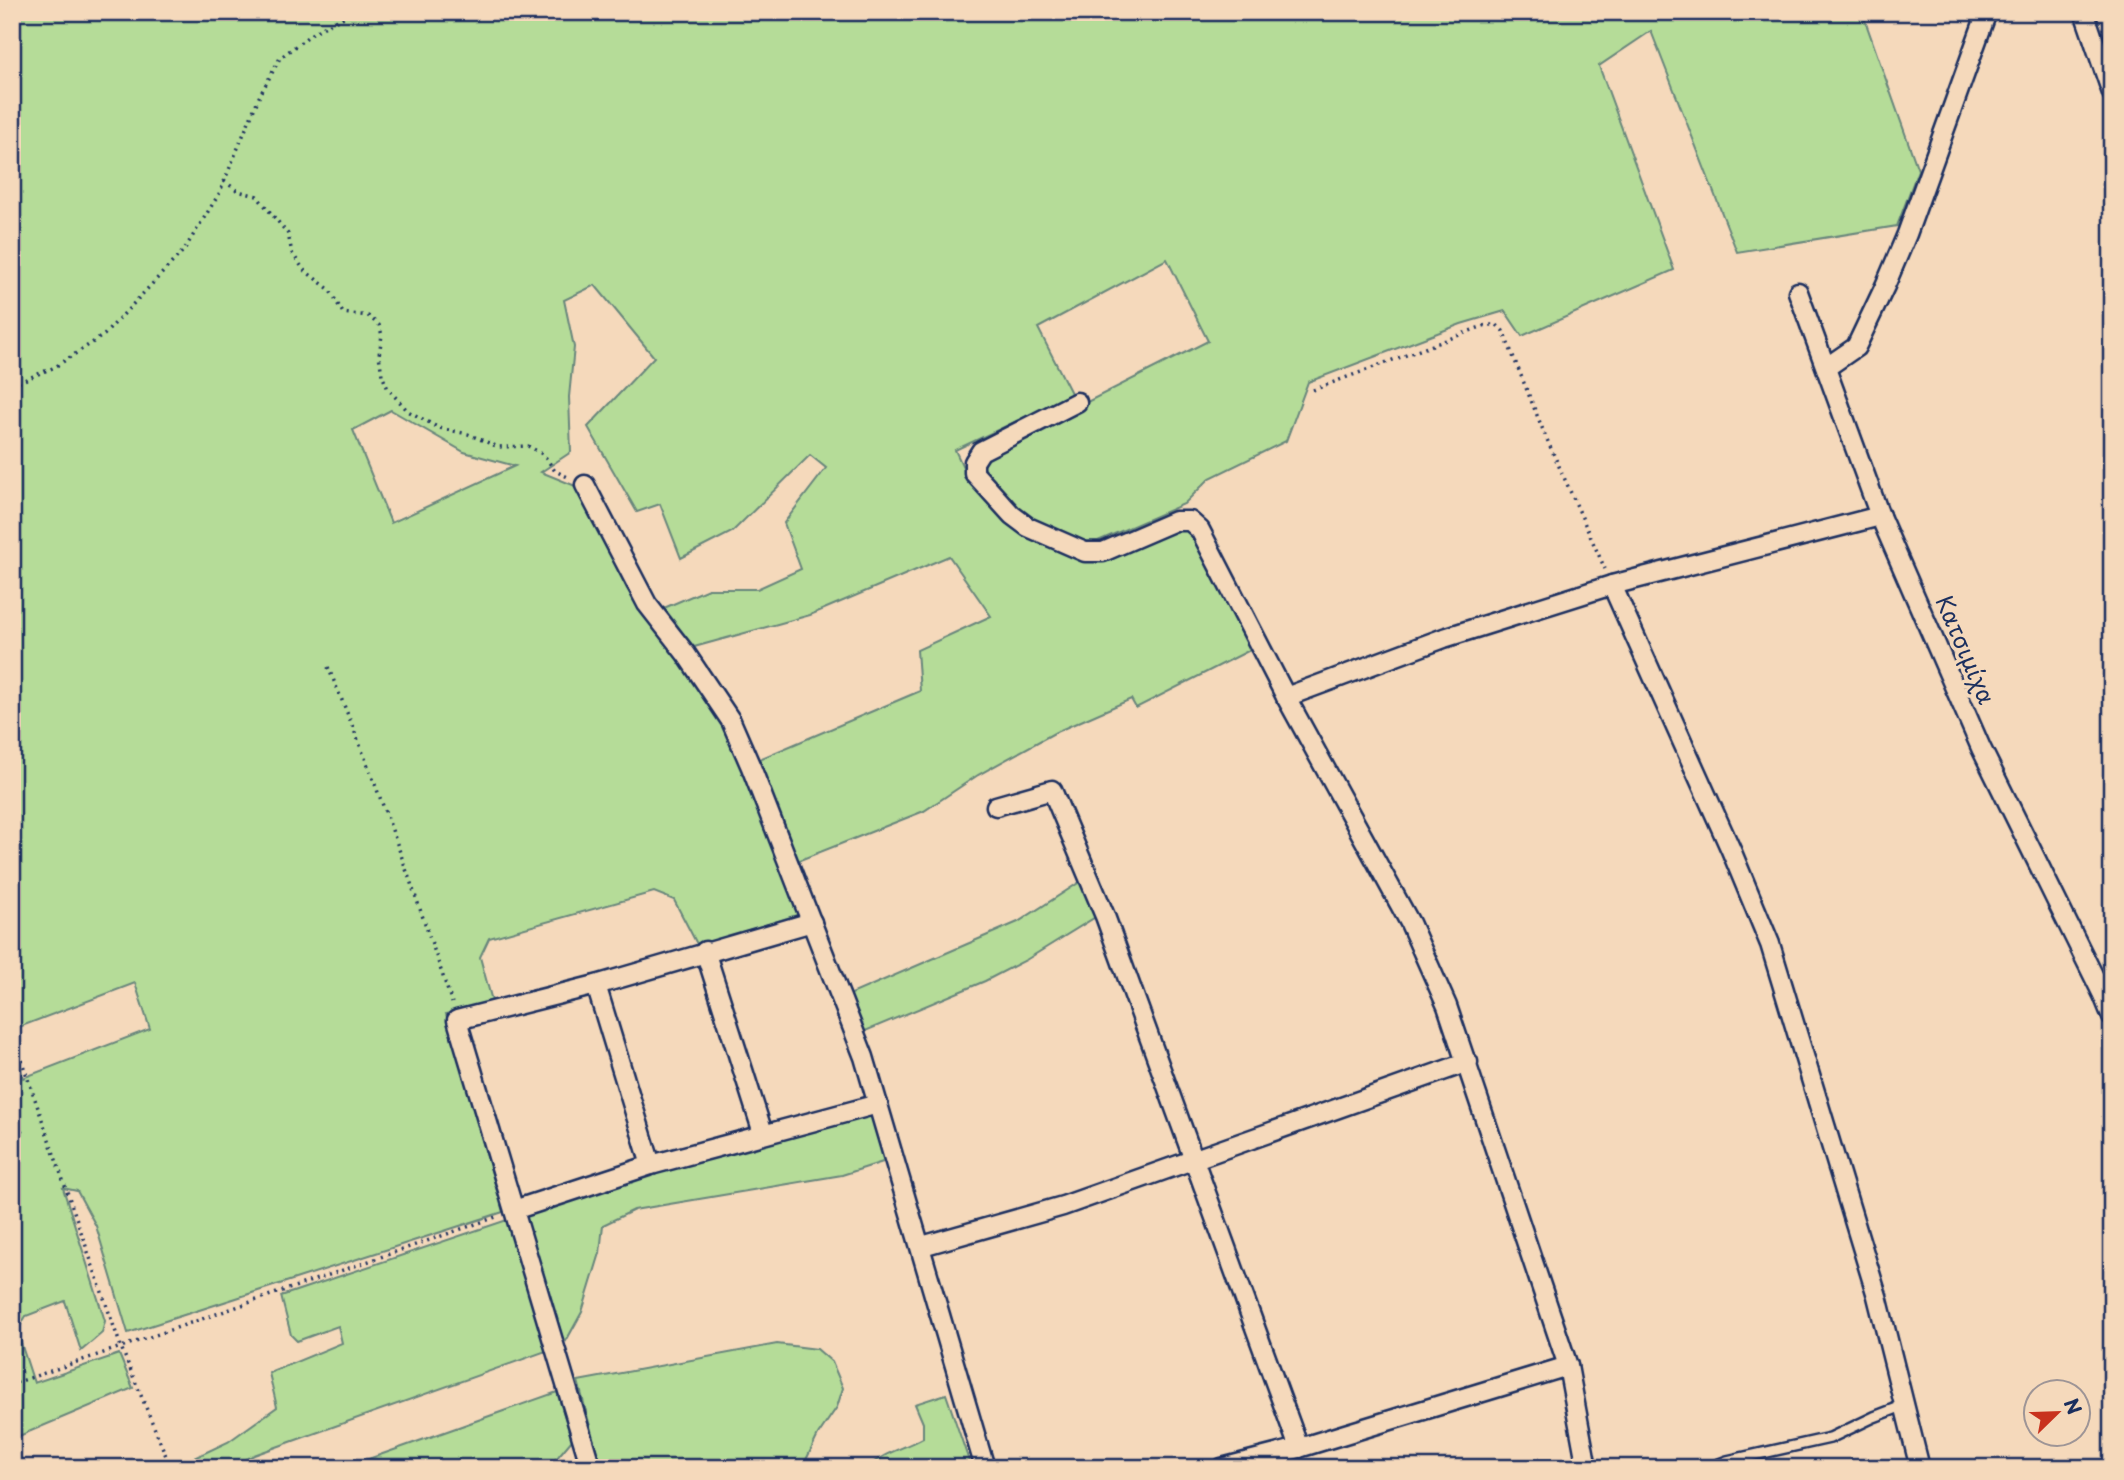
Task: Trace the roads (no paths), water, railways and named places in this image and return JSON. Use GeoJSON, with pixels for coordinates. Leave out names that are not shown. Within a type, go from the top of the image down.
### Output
{"type":"FeatureCollection","features":[{"type":"Feature","properties":{"kind":"street"},"geometry":{"type":"LineString","coordinates":[[1826,367],[1856,346],[1885,286],[1907,234],[1987,12]]}},
{"type":"Feature","properties":{"kind":"street"},"geometry":{"type":"LineString","coordinates":[[2084,12],[2112,93]]}},
{"type":"Feature","properties":{"kind":"street","name":"Κατσιμίχα"},"geometry":{"type":"LineString","coordinates":[[1798,292],[1880,516],[1981,748],[2107,992],[2112,1017]]}},
{"type":"Feature","properties":{"kind":"street"},"geometry":{"type":"LineString","coordinates":[[1077,402],[981,451],[974,462],[974,473],[1012,515],[1028,527],[1085,552],[1103,552],[1175,521],[1190,522],[1200,530],[1286,697],[1410,923],[1447,1006],[1568,1366],[1587,1468]]}},
{"type":"Feature","properties":{"kind":"street"},"geometry":{"type":"LineString","coordinates":[[585,485],[646,604],[686,654],[732,721],[864,1057],[985,1468]]}},
{"type":"Feature","properties":{"kind":"street"},"geometry":{"type":"LineString","coordinates":[[1286,697],[1444,638],[1612,584],[1880,516]]}},
{"type":"Feature","properties":{"kind":"street"},"geometry":{"type":"LineString","coordinates":[[1612,584],[1726,838],[1770,944],[1846,1189],[1920,1468]]}},
{"type":"Feature","properties":{"kind":"street"},"geometry":{"type":"LineString","coordinates":[[996,806],[1052,790],[1105,916],[1299,1448]]}},
{"type":"Feature","properties":{"kind":"street"},"geometry":{"type":"LineString","coordinates":[[591,1468],[457,1020],[596,985],[705,951],[812,922]]}},
{"type":"Feature","properties":{"kind":"street"},"geometry":{"type":"LineString","coordinates":[[705,951],[763,1133]]}},
{"type":"Feature","properties":{"kind":"street"},"geometry":{"type":"LineString","coordinates":[[596,985],[651,1165]]}},
{"type":"Feature","properties":{"kind":"street"},"geometry":{"type":"LineString","coordinates":[[922,1247],[1063,1206],[1468,1062]]}},
{"type":"Feature","properties":{"kind":"street"},"geometry":{"type":"LineString","coordinates":[[513,1210],[651,1165],[878,1104]]}},
{"type":"Feature","properties":{"kind":"street"},"geometry":{"type":"LineString","coordinates":[[1222,1468],[1299,1448],[1568,1366]]}},
{"type":"Feature","properties":{"kind":"lane"},"geometry":{"type":"LineString","coordinates":[[1709,1468],[1727,1461],[1830,1438],[1905,1405]]}}]}
